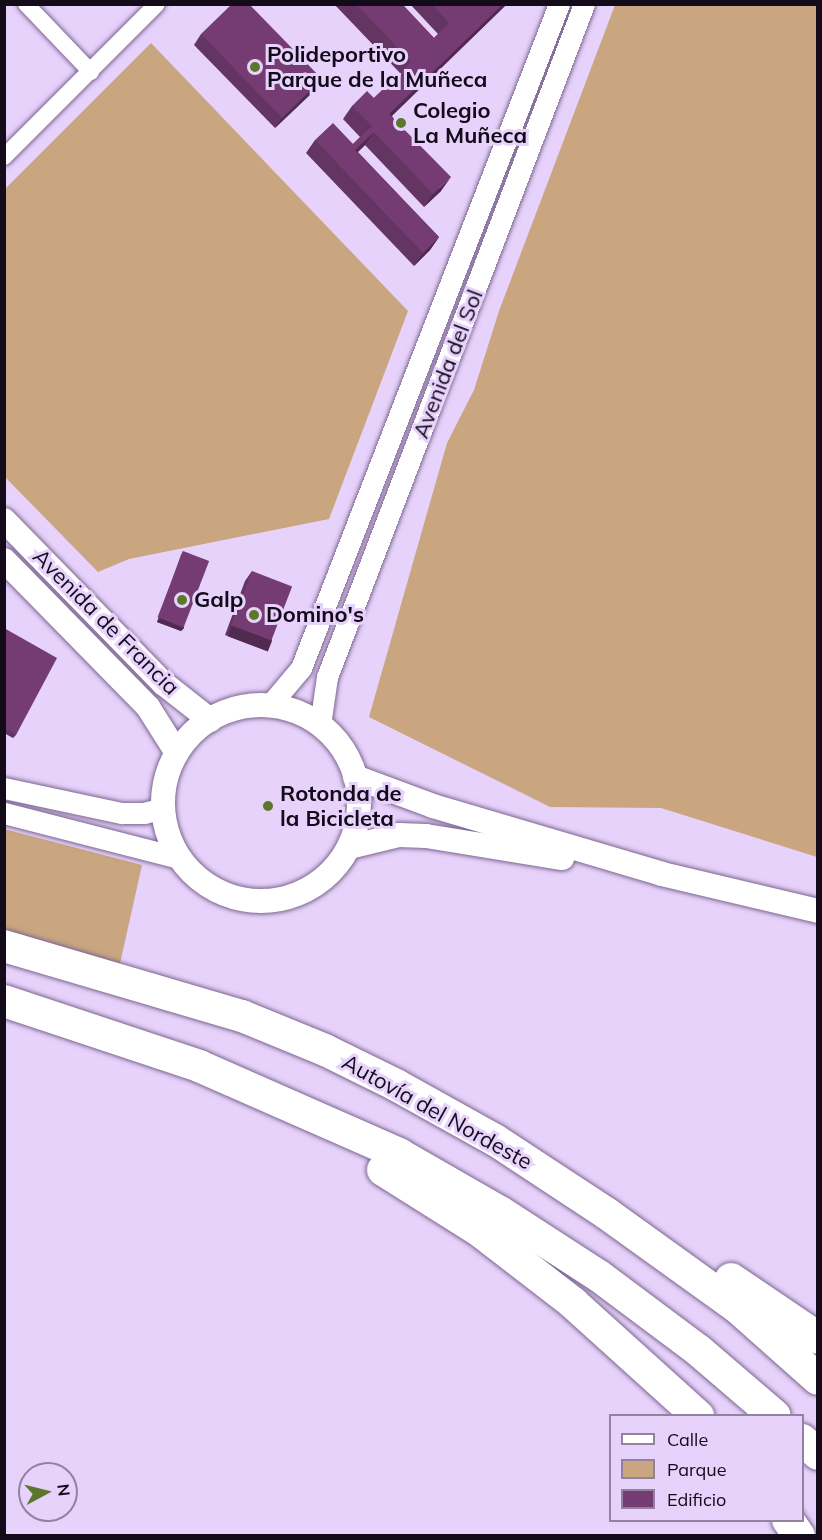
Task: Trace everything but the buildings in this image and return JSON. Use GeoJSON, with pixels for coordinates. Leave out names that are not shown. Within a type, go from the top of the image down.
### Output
{"type":"FeatureCollection","features":[{"type":"Feature","properties":{"kind":"highway","name":"Autovía del Nordeste"},"geometry":{"type":"LineString","coordinates":[[4,946],[242,1016],[325,1050],[495,1140],[606,1213],[737,1307],[818,1379]]}},
{"type":"Feature","properties":{"kind":"highway"},"geometry":{"type":"LineString","coordinates":[[4,1001],[199,1066],[341,1126],[500,1212],[609,1283],[773,1414]]}},
{"type":"Feature","properties":{"kind":"highway"},"geometry":{"type":"LineString","coordinates":[[199,1066],[412,1186],[480,1231],[621,1343],[696,1414]]}},
{"type":"Feature","properties":{"kind":"highway"},"geometry":{"type":"LineString","coordinates":[[606,1213],[706,1261],[818,1338]]}},
{"type":"Feature","properties":{"kind":"highway"},"geometry":{"type":"LineString","coordinates":[[804,1442],[818,1454]]}},
{"type":"Feature","properties":{"kind":"highway"},"geometry":{"type":"LineString","coordinates":[[789,1522],[799,1536]]}},
{"type":"Feature","properties":{"kind":"main road","name":"Avenida de Francia"},"geometry":{"type":"LineString","coordinates":[[4,520],[163,683],[210,720]]}},
{"type":"Feature","properties":{"kind":"main road","name":"Avenida de Francia"},"geometry":{"type":"LineString","coordinates":[[4,560],[148,707],[177,753]]}},
{"type":"Feature","properties":{"kind":"main road"},"geometry":{"type":"LineString","coordinates":[[269,706],[296,712],[320,725],[347,757],[355,777],[358,816],[349,847],[328,875],[309,888],[267,902],[233,898],[212,888],[179,858],[167,834],[163,808],[166,779],[177,753],[210,720],[228,711],[269,706]]}},
{"type":"Feature","properties":{"kind":"main road"},"geometry":{"type":"LineString","coordinates":[[355,777],[433,806],[662,874],[818,911]]}},
{"type":"Feature","properties":{"kind":"main road"},"geometry":{"type":"LineString","coordinates":[[349,847],[399,835],[426,836],[662,874]]}},
{"type":"Feature","properties":{"kind":"street"},"geometry":{"type":"LineString","coordinates":[[26,4],[91,72]]}},
{"type":"Feature","properties":{"kind":"street"},"geometry":{"type":"LineString","coordinates":[[4,157],[157,4]]}},
{"type":"Feature","properties":{"kind":"street","name":"Avenida del Sol"},"geometry":{"type":"LineString","coordinates":[[269,706],[302,668],[559,4]]}},
{"type":"Feature","properties":{"kind":"street","name":"Avenida del Sol"},"geometry":{"type":"LineString","coordinates":[[320,725],[327,677],[584,4]]}},
{"type":"Feature","properties":{"kind":"street"},"geometry":{"type":"LineString","coordinates":[[4,788],[122,813],[144,813],[163,808]]}},
{"type":"Feature","properties":{"kind":"street"},"geometry":{"type":"LineString","coordinates":[[4,813],[179,858]]}},
{"type":"Feature","properties":{"kind":"green space"},"geometry":{"type":"Polygon","coordinates":[[[615,5],[817,5],[817,857],[661,808],[550,807],[369,717],[447,443],[474,390],[499,311],[615,5]]]}},
{"type":"Feature","properties":{"kind":"green space"},"geometry":{"type":"Polygon","coordinates":[[[151,43],[408,311],[329,519],[129,559],[98,572],[5,477],[5,189],[151,43]]]}},
{"type":"Feature","properties":{"kind":"green space"},"geometry":{"type":"Polygon","coordinates":[[[4,829],[142,865],[117,977],[5,946],[4,829]]]}},
{"type":"Feature","properties":{"kind":"place","name":"Polideportivo Parque de la Muñeca"},"geometry":{"type":"Point","coordinates":[255,67]}},
{"type":"Feature","properties":{"kind":"place","name":"Colegio La Muñeca"},"geometry":{"type":"Point","coordinates":[401,123]}},
{"type":"Feature","properties":{"kind":"place","name":"Galp"},"geometry":{"type":"Point","coordinates":[182,600]}},
{"type":"Feature","properties":{"kind":"place","name":"Domino's"},"geometry":{"type":"Point","coordinates":[254,615]}},
{"type":"Feature","properties":{"kind":"place","name":"Rotonda de la Bicicleta"},"geometry":{"type":"Point","coordinates":[268,806]}}]}
